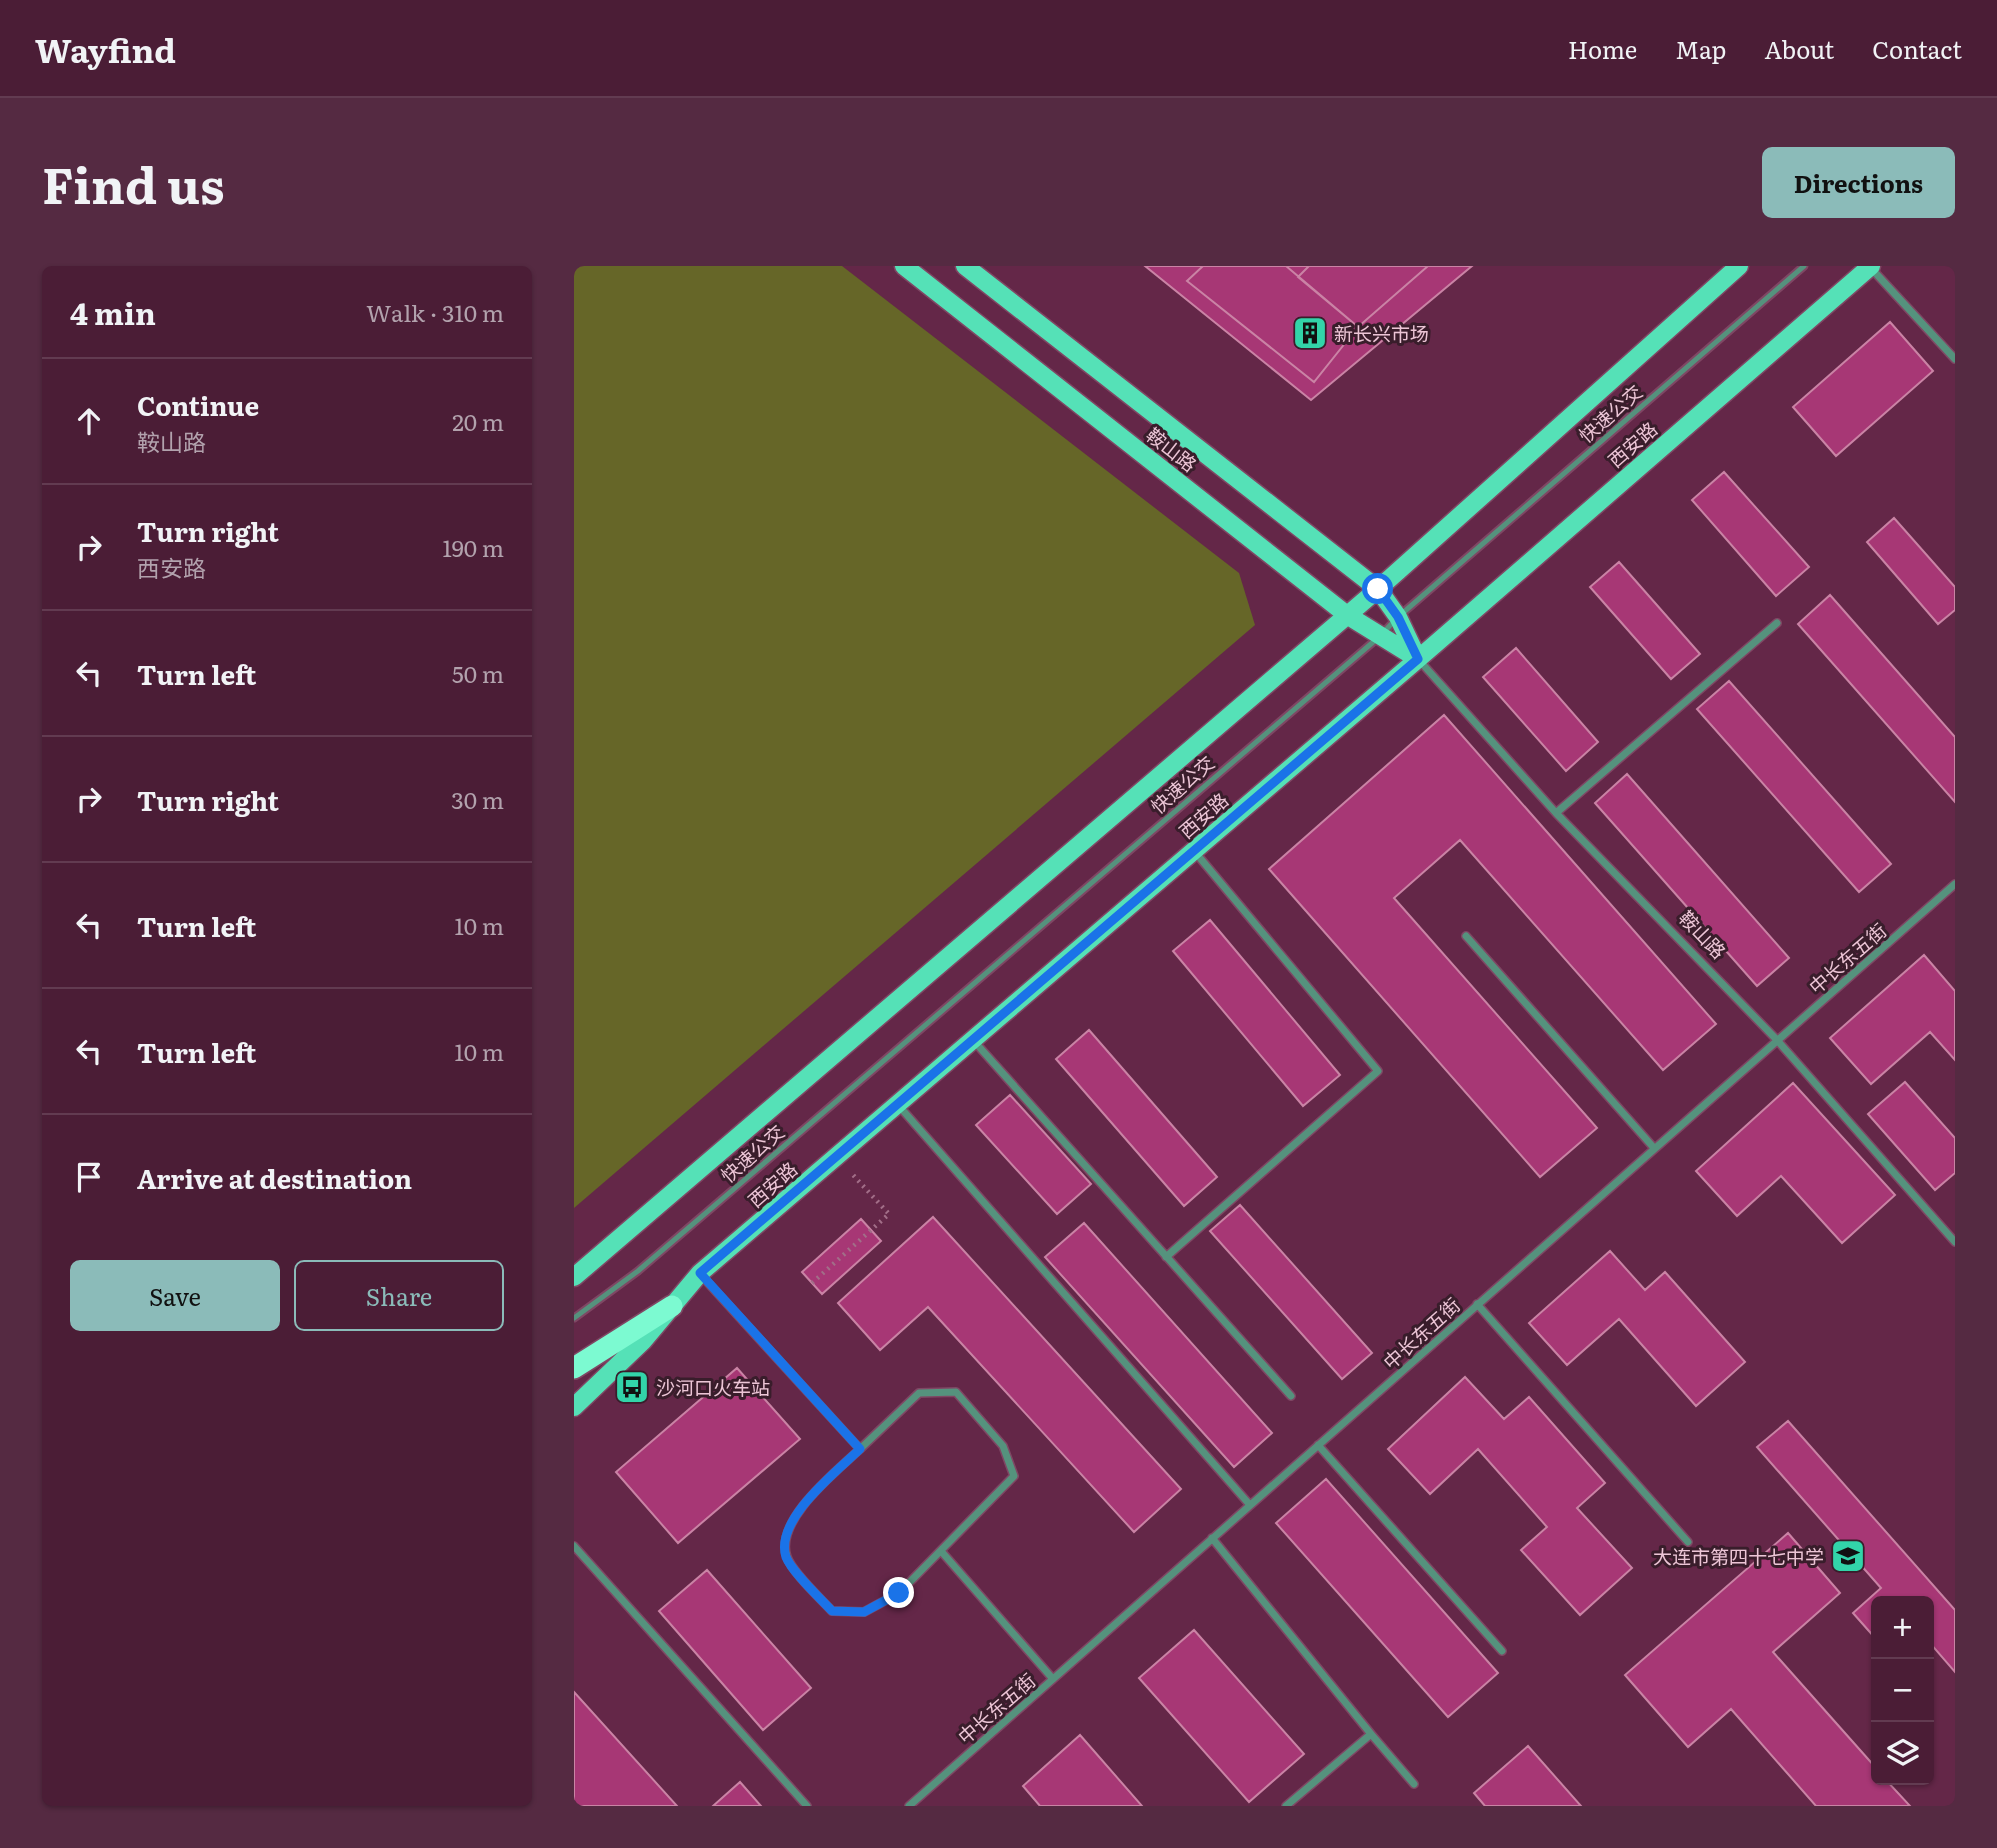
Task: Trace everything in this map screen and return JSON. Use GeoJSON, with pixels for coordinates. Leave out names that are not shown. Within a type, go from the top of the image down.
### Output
{"type":"FeatureCollection","features":[{"type":"Feature","properties":{"kind":"highway"},"geometry":{"type":"LineString","coordinates":[[574,1368],[672,1306]]}},
{"type":"Feature","properties":{"kind":"main road","name":"鞍山路"},"geometry":{"type":"LineString","coordinates":[[904,266],[1347,615],[1418,659]]}},
{"type":"Feature","properties":{"kind":"main road","name":"鞍山路"},"geometry":{"type":"LineString","coordinates":[[965,266],[1378,589],[1398,617],[1418,659]]}},
{"type":"Feature","properties":{"kind":"main road"},"geometry":{"type":"LineString","coordinates":[[574,1277],[1378,589],[1739,266]]}},
{"type":"Feature","properties":{"kind":"main road","name":"西安路"},"geometry":{"type":"LineString","coordinates":[[574,1407],[612,1373],[700,1273],[1418,659],[1870,267]]}},
{"type":"Feature","properties":{"kind":"street"},"geometry":{"type":"LineString","coordinates":[[1870,267],[1955,359]]}},
{"type":"Feature","properties":{"kind":"street"},"geometry":{"type":"LineString","coordinates":[[1556,813],[1777,623]]}},
{"type":"Feature","properties":{"kind":"street","name":"鞍山路"},"geometry":{"type":"LineString","coordinates":[[1418,659],[1556,813],[1777,1040],[1955,1242]]}},
{"type":"Feature","properties":{"kind":"street"},"geometry":{"type":"LineString","coordinates":[[1166,1257],[1378,1071],[1194,851]]}},
{"type":"Feature","properties":{"kind":"street","name":"中长东五街"},"geometry":{"type":"LineString","coordinates":[[909,1806],[1955,884]]}},
{"type":"Feature","properties":{"kind":"street"},"geometry":{"type":"LineString","coordinates":[[1466,936],[1654,1148]]}},
{"type":"Feature","properties":{"kind":"street"},"geometry":{"type":"LineString","coordinates":[[973,1040],[1291,1395]]}},
{"type":"Feature","properties":{"kind":"street"},"geometry":{"type":"LineString","coordinates":[[897,1104],[1250,1505]]}},
{"type":"Feature","properties":{"kind":"street"},"geometry":{"type":"LineString","coordinates":[[700,1273],[860,1449]]}},
{"type":"Feature","properties":{"kind":"street"},"geometry":{"type":"LineString","coordinates":[[1477,1304],[1688,1542]]}},
{"type":"Feature","properties":{"kind":"street"},"geometry":{"type":"LineString","coordinates":[[956,1392],[1003,1447],[1014,1476],[899,1593],[864,1612],[832,1611],[787,1558],[784,1535],[805,1503],[860,1449],[919,1394],[956,1392]]}},
{"type":"Feature","properties":{"kind":"street"},"geometry":{"type":"LineString","coordinates":[[1318,1445],[1502,1651]]}},
{"type":"Feature","properties":{"kind":"street"},"geometry":{"type":"LineString","coordinates":[[1212,1538],[1414,1784]]}},
{"type":"Feature","properties":{"kind":"street"},"geometry":{"type":"LineString","coordinates":[[574,1546],[807,1806]]}},
{"type":"Feature","properties":{"kind":"street"},"geometry":{"type":"LineString","coordinates":[[941,1551],[1053,1679]]}},
{"type":"Feature","properties":{"kind":"street"},"geometry":{"type":"LineString","coordinates":[[1286,1806],[1371,1734]]}},
{"type":"Feature","properties":{"kind":"lane","name":"快速公交"},"geometry":{"type":"LineString","coordinates":[[574,1318],[638,1271],[1379,637],[1398,617],[1804,266]]}},
{"type":"Feature","properties":{"kind":"path"},"geometry":{"type":"LineString","coordinates":[[812,1283],[871,1230]]}},
{"type":"Feature","properties":{"kind":"shaded area"},"geometry":{"type":"Polygon","coordinates":[[[574,266],[842,266],[1239,573],[1255,625],[574,1208],[574,266]]]}},
{"type":"Feature","properties":{"kind":"building","name":"新长兴市场"},"geometry":{"type":"Polygon","coordinates":[[[1145,266],[1472,266],[1311,400],[1145,266]]]}},
{"type":"Feature","properties":{"kind":"building"},"geometry":{"type":"Polygon","coordinates":[[[1203,266],[1286,266],[1358,327],[1314,382],[1187,281],[1203,266]]]}},
{"type":"Feature","properties":{"kind":"building"},"geometry":{"type":"Polygon","coordinates":[[[1309,266],[1428,266],[1358,327],[1298,277],[1309,266]]]}},
{"type":"Feature","properties":{"kind":"building"},"geometry":{"type":"Polygon","coordinates":[[[1890,322],[1933,371],[1836,456],[1793,407],[1890,322]]]}},
{"type":"Feature","properties":{"kind":"building"},"geometry":{"type":"Polygon","coordinates":[[[1724,472],[1809,567],[1776,596],[1692,500],[1724,472]]]}},
{"type":"Feature","properties":{"kind":"building"},"geometry":{"type":"Polygon","coordinates":[[[1894,518],[1955,587],[1955,610],[1938,624],[1867,542],[1894,518]]]}},
{"type":"Feature","properties":{"kind":"building"},"geometry":{"type":"Polygon","coordinates":[[[1619,562],[1700,654],[1671,679],[1590,587],[1619,562]]]}},
{"type":"Feature","properties":{"kind":"building"},"geometry":{"type":"Polygon","coordinates":[[[1830,595],[1955,737],[1955,802],[1798,624],[1830,595]]]}},
{"type":"Feature","properties":{"kind":"building"},"geometry":{"type":"Polygon","coordinates":[[[1516,648],[1598,742],[1566,771],[1483,677],[1516,648]]]}},
{"type":"Feature","properties":{"kind":"building"},"geometry":{"type":"Polygon","coordinates":[[[1729,681],[1891,864],[1859,892],[1697,709],[1729,681]]]}},
{"type":"Feature","properties":{"kind":"building"},"geometry":{"type":"Polygon","coordinates":[[[1444,715],[1716,1024],[1663,1070],[1460,840],[1394,898],[1597,1128],[1540,1177],[1269,869],[1444,715]]]}},
{"type":"Feature","properties":{"kind":"building"},"geometry":{"type":"Polygon","coordinates":[[[1627,774],[1789,958],[1757,986],[1595,803],[1627,774]]]}},
{"type":"Feature","properties":{"kind":"building"},"geometry":{"type":"Polygon","coordinates":[[[1210,920],[1340,1075],[1303,1106],[1173,951],[1210,920]]]}},
{"type":"Feature","properties":{"kind":"building"},"geometry":{"type":"Polygon","coordinates":[[[1924,955],[1955,991],[1955,1060],[1930,1032],[1871,1084],[1830,1038],[1924,955]]]}},
{"type":"Feature","properties":{"kind":"building"},"geometry":{"type":"Polygon","coordinates":[[[1089,1030],[1217,1177],[1184,1206],[1056,1059],[1089,1030]]]}},
{"type":"Feature","properties":{"kind":"building"},"geometry":{"type":"Polygon","coordinates":[[[1905,1082],[1955,1138],[1955,1173],[1935,1190],[1868,1114],[1905,1082]]]}},
{"type":"Feature","properties":{"kind":"building"},"geometry":{"type":"Polygon","coordinates":[[[1793,1083],[1895,1195],[1842,1243],[1781,1176],[1737,1216],[1696,1171],[1793,1083]]]}},
{"type":"Feature","properties":{"kind":"building"},"geometry":{"type":"Polygon","coordinates":[[[1010,1095],[1091,1184],[1057,1214],[976,1125],[1010,1095]]]}},
{"type":"Feature","properties":{"kind":"building"},"geometry":{"type":"Polygon","coordinates":[[[1240,1205],[1372,1353],[1342,1379],[1210,1231],[1240,1205]]]}},
{"type":"Feature","properties":{"kind":"building"},"geometry":{"type":"Polygon","coordinates":[[[933,1217],[1181,1489],[1134,1532],[928,1307],[880,1350],[838,1303],[933,1217]]]}},
{"type":"Feature","properties":{"kind":"building"},"geometry":{"type":"Polygon","coordinates":[[[861,1219],[881,1241],[822,1294],[802,1272],[861,1219]]]}},
{"type":"Feature","properties":{"kind":"building"},"geometry":{"type":"Polygon","coordinates":[[[1084,1223],[1272,1433],[1234,1467],[1045,1257],[1084,1223]]]}},
{"type":"Feature","properties":{"kind":"building"},"geometry":{"type":"Polygon","coordinates":[[[1610,1251],[1645,1290],[1665,1272],[1745,1362],[1696,1406],[1619,1319],[1567,1365],[1529,1323],[1610,1251]]]}},
{"type":"Feature","properties":{"kind":"building"},"geometry":{"type":"Polygon","coordinates":[[[737,1368],[800,1439],[678,1543],[616,1472],[737,1368]]]}},
{"type":"Feature","properties":{"kind":"building"},"geometry":{"type":"Polygon","coordinates":[[[1465,1377],[1504,1419],[1529,1397],[1605,1483],[1577,1508],[1632,1568],[1580,1615],[1521,1550],[1547,1527],[1478,1449],[1430,1494],[1388,1449],[1465,1377]]]}},
{"type":"Feature","properties":{"kind":"building"},"geometry":{"type":"Polygon","coordinates":[[[1788,1421],[1955,1610],[1955,1672],[1934,1648],[1934,1596],[1872,1596],[1881,1588],[1757,1447],[1788,1421]]]}},
{"type":"Feature","properties":{"kind":"building"},"geometry":{"type":"Polygon","coordinates":[[[1326,1479],[1498,1673],[1448,1717],[1276,1523],[1326,1479]]]}},
{"type":"Feature","properties":{"kind":"building"},"geometry":{"type":"Polygon","coordinates":[[[1788,1533],[1840,1593],[1773,1652],[1871,1762],[1871,1785],[1891,1785],[1910,1806],[1816,1806],[1731,1709],[1688,1747],[1625,1675],[1788,1533]]]}},
{"type":"Feature","properties":{"kind":"building"},"geometry":{"type":"Polygon","coordinates":[[[707,1570],[811,1688],[763,1730],[659,1611],[707,1570]]]}},
{"type":"Feature","properties":{"kind":"building"},"geometry":{"type":"Polygon","coordinates":[[[1871,1597],[1871,1633],[1853,1613],[1871,1597]]]}},
{"type":"Feature","properties":{"kind":"building"},"geometry":{"type":"Polygon","coordinates":[[[1194,1630],[1304,1754],[1249,1802],[1139,1678],[1194,1630]]]}},
{"type":"Feature","properties":{"kind":"building"},"geometry":{"type":"Polygon","coordinates":[[[574,1692],[677,1806],[574,1806],[574,1692]]]}},
{"type":"Feature","properties":{"kind":"building"},"geometry":{"type":"Polygon","coordinates":[[[1080,1735],[1142,1806],[1040,1806],[1023,1786],[1080,1735]]]}},
{"type":"Feature","properties":{"kind":"building"},"geometry":{"type":"Polygon","coordinates":[[[1528,1746],[1581,1806],[1485,1806],[1474,1793],[1528,1746]]]}},
{"type":"Feature","properties":{"kind":"building"},"geometry":{"type":"Polygon","coordinates":[[[740,1782],[761,1806],[713,1806],[740,1782]]]}},
{"type":"Feature","properties":{"kind":"place","name":"新长兴市场"},"geometry":{"type":"Point","coordinates":[1310,333]}},
{"type":"Feature","properties":{"kind":"place","name":"沙河口火车站"},"geometry":{"type":"Point","coordinates":[632,1387]}},
{"type":"Feature","properties":{"kind":"place","name":"大连市第四十七中学"},"geometry":{"type":"Point","coordinates":[1848,1556]}},
{"type":"Feature","properties":{"kind":"route"},"geometry":{"type":"LineString","coordinates":[[899,1593],[864,1612],[832,1611],[787,1558],[784,1535],[805,1503],[860,1449],[700,1273],[1418,659],[1398,617],[1378,589]]}}]}
